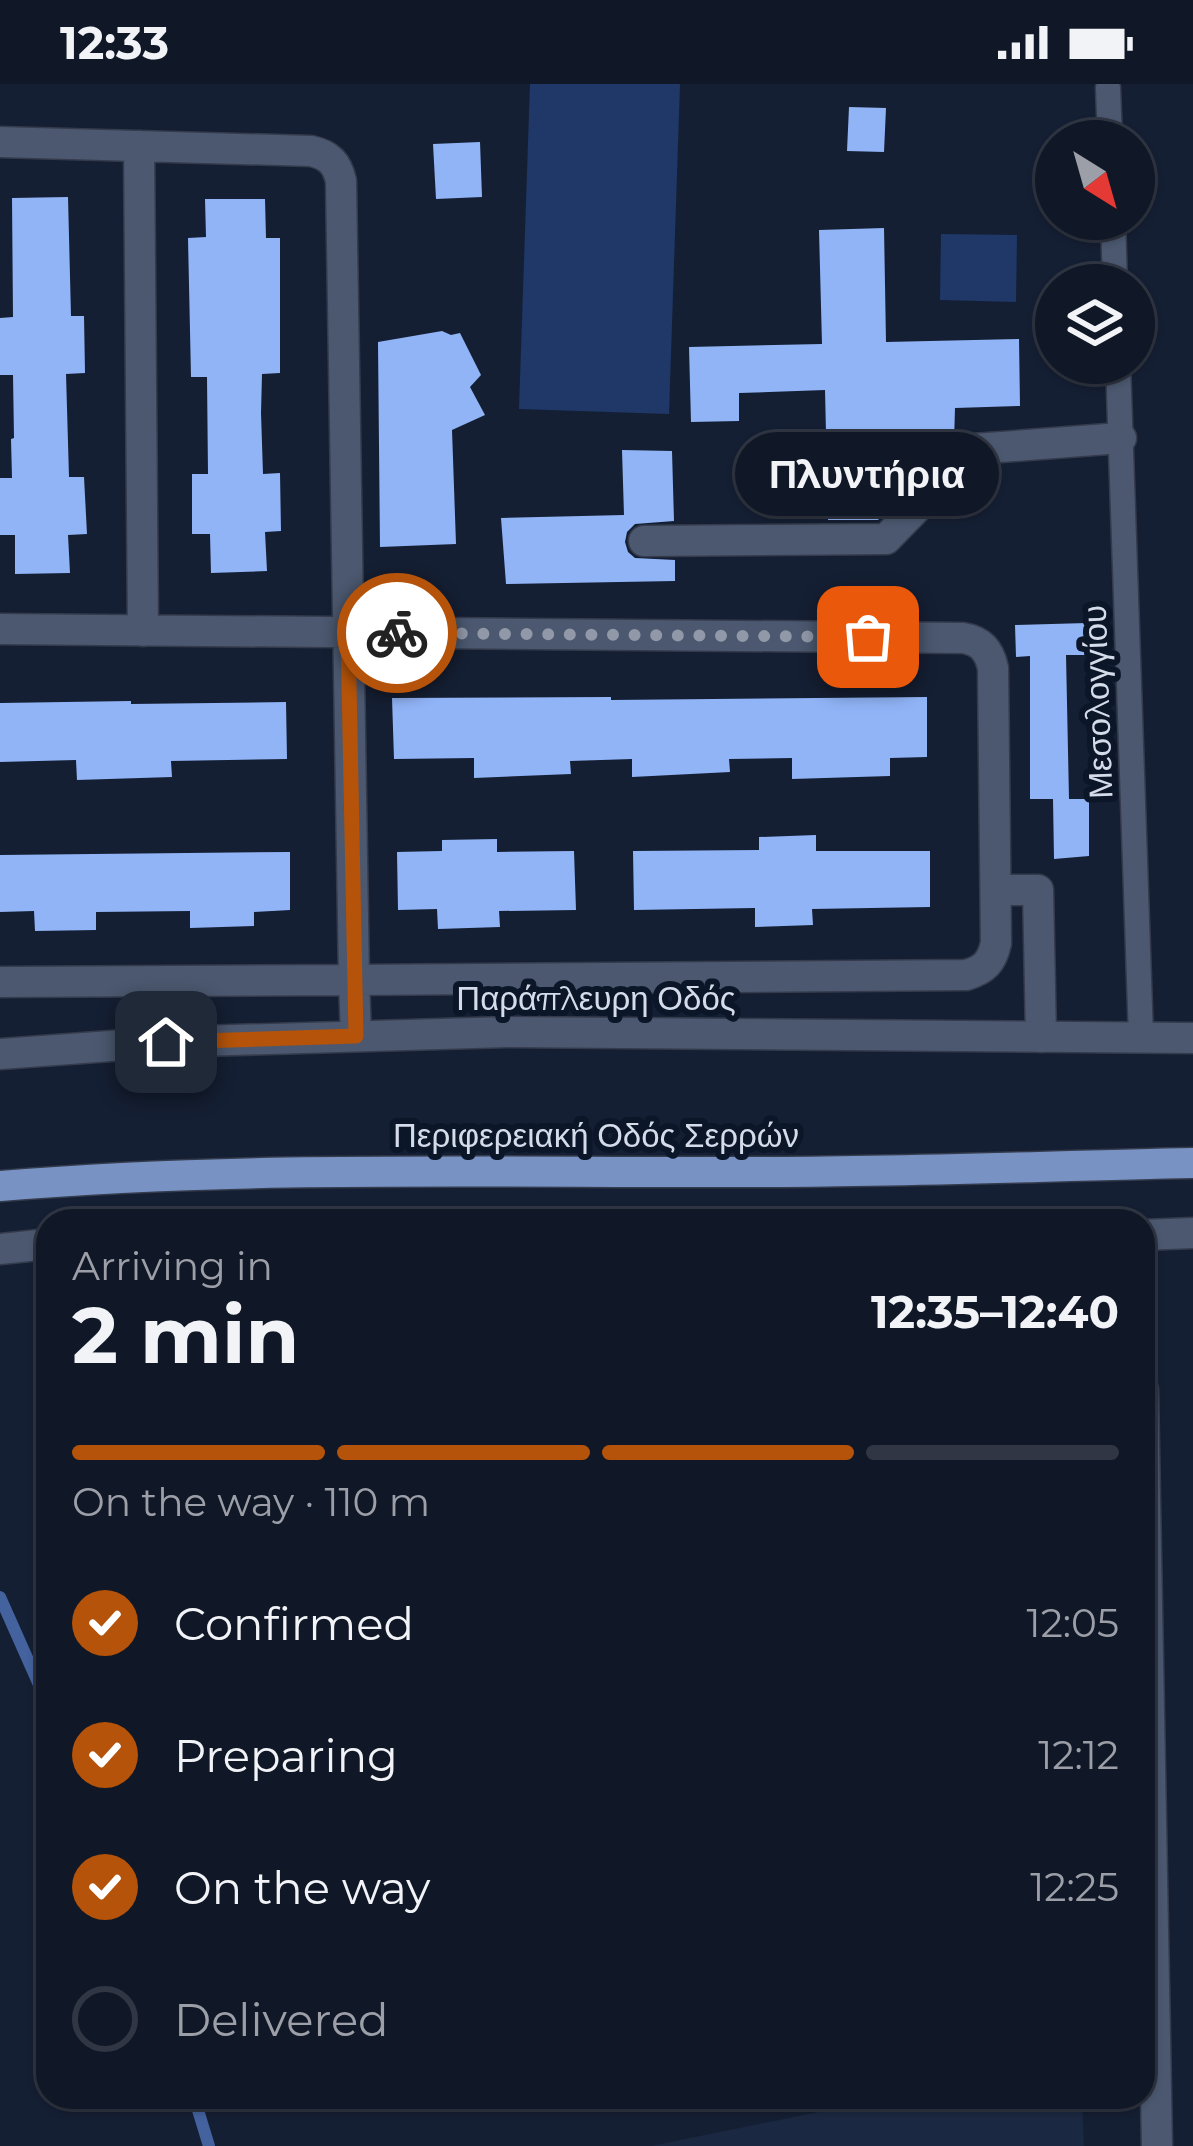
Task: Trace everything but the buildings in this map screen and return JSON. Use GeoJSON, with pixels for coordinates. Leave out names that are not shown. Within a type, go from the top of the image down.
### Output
{"type":"FeatureCollection","features":[{"type":"Feature","properties":{"kind":"main road","name":"Περιφερειακή Οδός Σερρών"},"geometry":{"type":"LineString","coordinates":[[0,1186],[292,1172],[760,1172],[1193,1163]]}},
{"type":"Feature","properties":{"kind":"street"},"geometry":{"type":"LineString","coordinates":[[0,142],[311,151],[322,153],[338,169],[356,1036]]}},
{"type":"Feature","properties":{"kind":"street"},"geometry":{"type":"LineString","coordinates":[[139,146],[143,631]]}},
{"type":"Feature","properties":{"kind":"street"},"geometry":{"type":"LineString","coordinates":[[644,541],[886,539],[974,449],[1120,438]]}},
{"type":"Feature","properties":{"kind":"street"},"geometry":{"type":"LineString","coordinates":[[0,629],[974,640],[991,656],[993,668],[996,944],[988,965],[966,975],[0,982]]}},
{"type":"Feature","properties":{"kind":"street"},"geometry":{"type":"LineString","coordinates":[[995,890],[1038,890],[1041,1037]]}},
{"type":"Feature","properties":{"kind":"street","name":"Παράπλευρη Οδός"},"geometry":{"type":"LineString","coordinates":[[0,1054],[166,1042],[508,1032],[1193,1038]]}},
{"type":"Feature","properties":{"kind":"street"},"geometry":{"type":"LineString","coordinates":[[1155,1234],[1193,1234]]}},
{"type":"Feature","properties":{"kind":"street"},"geometry":{"type":"LineString","coordinates":[[0,1249],[36,1245]]}},
{"type":"Feature","properties":{"kind":"street"},"geometry":{"type":"LineString","coordinates":[[1155,2088],[1156,2146]]}},
{"type":"Feature","properties":{"kind":"lane"},"geometry":{"type":"LineString","coordinates":[[1108,88],[1109,120]]}},
{"type":"Feature","properties":{"kind":"lane","name":"Μεσολογγίου"},"geometry":{"type":"LineString","coordinates":[[1119,384],[1142,1038]]}},
{"type":"Feature","properties":{"kind":"shaded area"},"geometry":{"type":"Polygon","coordinates":[[[530,84],[680,84],[669,414],[519,409],[530,84]]]}},
{"type":"Feature","properties":{"kind":"shaded area"},"geometry":{"type":"Polygon","coordinates":[[[941,234],[1017,235],[1016,302],[940,300],[941,234]]]}},
{"type":"Feature","properties":{"kind":"shaded area"},"geometry":{"type":"Polygon","coordinates":[[[833,2109],[1082,2109],[1084,2146],[651,2146],[833,2109]]]}},
{"type":"Feature","properties":{"kind":"waterway"},"geometry":{"type":"LineString","coordinates":[[0,1597],[36,1678]]}},
{"type":"Feature","properties":{"kind":"waterway"},"geometry":{"type":"LineString","coordinates":[[198,2109],[209,2146]]}},
{"type":"Feature","properties":{"kind":"way so far"},"geometry":{"type":"LineString","coordinates":[[397,633],[868,637]]}},
{"type":"Feature","properties":{"kind":"place","name":"Πλυντήρια"},"geometry":{"type":"Point","coordinates":[868,637]}},
{"type":"Feature","properties":{"kind":"route"},"geometry":{"type":"LineString","coordinates":[[166,1042],[356,1036],[348,632],[397,633]]}}]}
